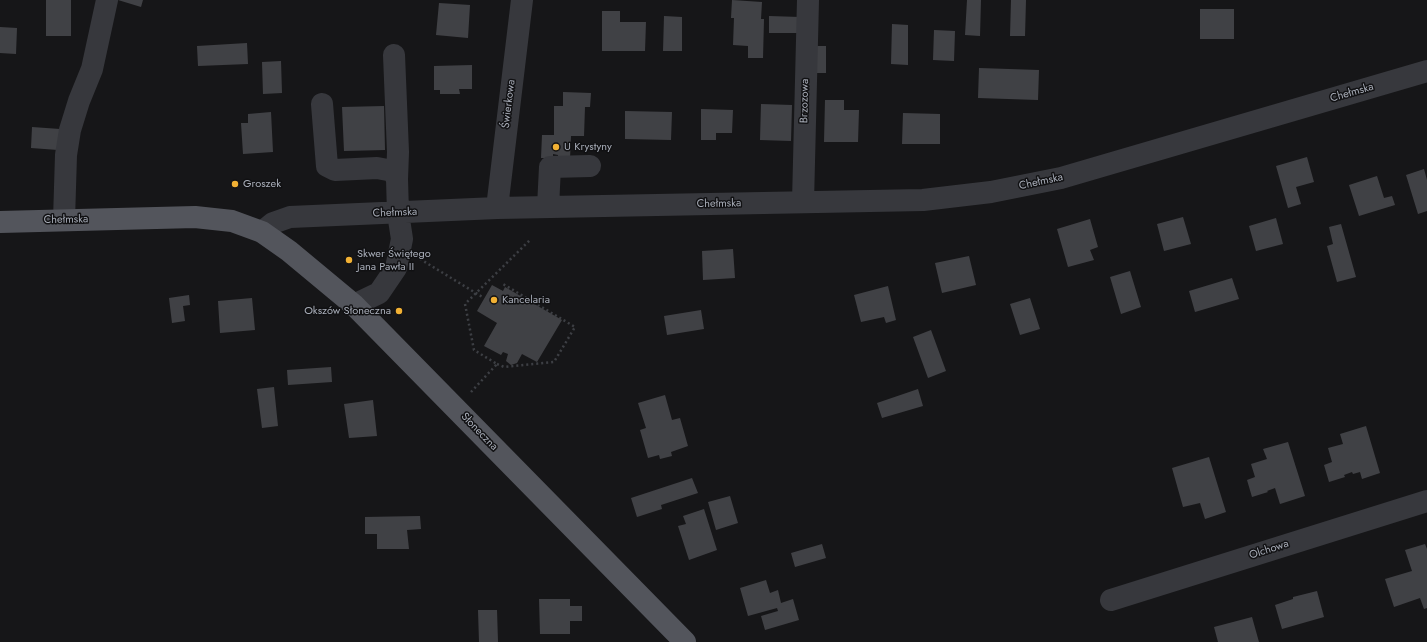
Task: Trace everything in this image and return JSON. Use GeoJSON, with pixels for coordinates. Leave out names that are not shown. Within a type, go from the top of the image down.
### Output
{"type":"FeatureCollection","features":[{"type":"Feature","properties":{"kind":"main road","name":"Chełmska"},"geometry":{"type":"LineString","coordinates":[[0,222],[195,218],[232,221],[262,232]]}},
{"type":"Feature","properties":{"kind":"main road","name":"Słoneczna"},"geometry":{"type":"LineString","coordinates":[[262,232],[289,251],[354,305],[685,642]]}},
{"type":"Feature","properties":{"kind":"street"},"geometry":{"type":"LineString","coordinates":[[64,220],[66,155],[70,130],[79,101],[92,70],[107,0]]}},
{"type":"Feature","properties":{"kind":"street","name":"Świerkowa"},"geometry":{"type":"LineString","coordinates":[[497,208],[522,0]]}},
{"type":"Feature","properties":{"kind":"street","name":"Brzozowa"},"geometry":{"type":"LineString","coordinates":[[803,202],[808,0]]}},
{"type":"Feature","properties":{"kind":"street"},"geometry":{"type":"LineString","coordinates":[[354,305],[379,293],[396,268],[402,239],[398,213],[398,152],[394,55]]}},
{"type":"Feature","properties":{"kind":"street","name":"Chełmska"},"geometry":{"type":"LineString","coordinates":[[262,232],[273,223],[290,217],[497,208],[923,200],[991,192],[1061,178],[1427,71]]}},
{"type":"Feature","properties":{"kind":"street"},"geometry":{"type":"LineString","coordinates":[[322,104],[327,166],[335,170],[378,168],[393,171],[397,179]]}},
{"type":"Feature","properties":{"kind":"street"},"geometry":{"type":"LineString","coordinates":[[548,207],[550,167],[590,166]]}},
{"type":"Feature","properties":{"kind":"street","name":"Olchowa"},"geometry":{"type":"LineString","coordinates":[[1112,600],[1427,501]]}},
{"type":"Feature","properties":{"kind":"path"},"geometry":{"type":"LineString","coordinates":[[503,284],[575,327],[554,362],[504,367],[474,350],[465,304],[531,239]]}},
{"type":"Feature","properties":{"kind":"path"},"geometry":{"type":"LineString","coordinates":[[418,258],[484,298]]}},
{"type":"Feature","properties":{"kind":"path"},"geometry":{"type":"LineString","coordinates":[[471,392],[497,364]]}},
{"type":"Feature","properties":{"kind":"building"},"geometry":{"type":"Polygon","coordinates":[[[46,0],[71,0],[71,36],[46,36],[46,0]]]}},
{"type":"Feature","properties":{"kind":"building"},"geometry":{"type":"Polygon","coordinates":[[[118,0],[143,0],[141,7],[118,0]]]}},
{"type":"Feature","properties":{"kind":"building"},"geometry":{"type":"Polygon","coordinates":[[[732,0],[762,2],[761,19],[764,19],[763,58],[748,58],[748,46],[733,45],[734,18],[731,18],[732,0]]]}},
{"type":"Feature","properties":{"kind":"building"},"geometry":{"type":"Polygon","coordinates":[[[967,0],[981,0],[980,36],[965,35],[967,0]]]}},
{"type":"Feature","properties":{"kind":"building"},"geometry":{"type":"Polygon","coordinates":[[[1011,0],[1026,0],[1025,36],[1010,36],[1011,0]]]}},
{"type":"Feature","properties":{"kind":"building"},"geometry":{"type":"Polygon","coordinates":[[[439,3],[470,5],[468,38],[436,35],[439,3]]]}},
{"type":"Feature","properties":{"kind":"building"},"geometry":{"type":"Polygon","coordinates":[[[1200,9],[1234,9],[1234,39],[1200,39],[1200,9]]]}},
{"type":"Feature","properties":{"kind":"building"},"geometry":{"type":"Polygon","coordinates":[[[602,11],[620,11],[620,22],[646,22],[645,51],[602,51],[602,11]]]}},
{"type":"Feature","properties":{"kind":"building"},"geometry":{"type":"Polygon","coordinates":[[[664,16],[682,17],[682,51],[663,51],[664,16]]]}},
{"type":"Feature","properties":{"kind":"building"},"geometry":{"type":"Polygon","coordinates":[[[769,16],[800,17],[800,33],[769,33],[769,16]]]}},
{"type":"Feature","properties":{"kind":"building"},"geometry":{"type":"Polygon","coordinates":[[[892,24],[908,25],[908,65],[891,64],[892,24]]]}},
{"type":"Feature","properties":{"kind":"building"},"geometry":{"type":"Polygon","coordinates":[[[0,27],[17,28],[16,54],[0,53],[0,27]]]}},
{"type":"Feature","properties":{"kind":"building"},"geometry":{"type":"Polygon","coordinates":[[[934,30],[955,31],[954,61],[933,60],[934,30]]]}},
{"type":"Feature","properties":{"kind":"building"},"geometry":{"type":"Polygon","coordinates":[[[247,43],[248,64],[198,66],[197,46],[247,43]]]}},
{"type":"Feature","properties":{"kind":"building"},"geometry":{"type":"Polygon","coordinates":[[[812,46],[826,46],[826,73],[811,73],[812,46]]]}},
{"type":"Feature","properties":{"kind":"building"},"geometry":{"type":"Polygon","coordinates":[[[281,61],[282,93],[263,94],[262,62],[281,61]]]}},
{"type":"Feature","properties":{"kind":"building"},"geometry":{"type":"Polygon","coordinates":[[[472,65],[472,89],[459,89],[460,94],[440,94],[440,90],[434,90],[434,66],[472,65]]]}},
{"type":"Feature","properties":{"kind":"building"},"geometry":{"type":"Polygon","coordinates":[[[979,68],[1039,70],[1038,100],[978,98],[979,68]]]}},
{"type":"Feature","properties":{"kind":"building"},"geometry":{"type":"Polygon","coordinates":[[[563,92],[591,93],[590,107],[585,107],[584,136],[571,136],[570,159],[558,158],[558,155],[553,154],[553,158],[541,158],[542,135],[554,135],[554,106],[563,106],[563,92]]]}},
{"type":"Feature","properties":{"kind":"building"},"geometry":{"type":"Polygon","coordinates":[[[825,100],[844,100],[844,110],[859,110],[858,142],[824,142],[825,100]]]}},
{"type":"Feature","properties":{"kind":"building"},"geometry":{"type":"Polygon","coordinates":[[[761,104],[792,105],[791,141],[760,140],[761,104]]]}},
{"type":"Feature","properties":{"kind":"building"},"geometry":{"type":"Polygon","coordinates":[[[384,106],[385,150],[344,151],[342,107],[384,106]]]}},
{"type":"Feature","properties":{"kind":"building"},"geometry":{"type":"Polygon","coordinates":[[[701,109],[733,110],[732,133],[716,133],[716,140],[701,140],[701,109]]]}},
{"type":"Feature","properties":{"kind":"building"},"geometry":{"type":"Polygon","coordinates":[[[625,111],[672,112],[671,140],[625,139],[625,111]]]}},
{"type":"Feature","properties":{"kind":"building"},"geometry":{"type":"Polygon","coordinates":[[[271,112],[273,152],[243,154],[241,123],[248,123],[248,114],[271,112]]]}},
{"type":"Feature","properties":{"kind":"building"},"geometry":{"type":"Polygon","coordinates":[[[903,113],[940,114],[940,144],[902,144],[903,113]]]}},
{"type":"Feature","properties":{"kind":"building"},"geometry":{"type":"Polygon","coordinates":[[[32,127],[60,129],[58,150],[31,148],[32,127]]]}},
{"type":"Feature","properties":{"kind":"building"},"geometry":{"type":"Polygon","coordinates":[[[1307,157],[1314,182],[1296,187],[1301,204],[1288,208],[1276,166],[1307,157]]]}},
{"type":"Feature","properties":{"kind":"building"},"geometry":{"type":"Polygon","coordinates":[[[1424,169],[1427,180],[1427,211],[1418,214],[1406,175],[1424,169]]]}},
{"type":"Feature","properties":{"kind":"building"},"geometry":{"type":"Polygon","coordinates":[[[1377,176],[1384,198],[1392,196],[1395,205],[1359,216],[1349,185],[1377,176]]]}},
{"type":"Feature","properties":{"kind":"building"},"geometry":{"type":"Polygon","coordinates":[[[1183,217],[1191,244],[1164,251],[1157,224],[1183,217]]]}},
{"type":"Feature","properties":{"kind":"building"},"geometry":{"type":"Polygon","coordinates":[[[1276,218],[1283,244],[1256,251],[1249,226],[1276,218]]]}},
{"type":"Feature","properties":{"kind":"building"},"geometry":{"type":"Polygon","coordinates":[[[1090,219],[1098,247],[1090,250],[1094,260],[1068,267],[1057,229],[1090,219]]]}},
{"type":"Feature","properties":{"kind":"building"},"geometry":{"type":"Polygon","coordinates":[[[1341,224],[1356,277],[1337,282],[1327,246],[1333,244],[1329,227],[1341,224]]]}},
{"type":"Feature","properties":{"kind":"building"},"geometry":{"type":"Polygon","coordinates":[[[733,249],[735,278],[703,280],[702,251],[733,249]]]}},
{"type":"Feature","properties":{"kind":"building"},"geometry":{"type":"Polygon","coordinates":[[[969,256],[976,285],[942,293],[935,263],[969,256]]]}},
{"type":"Feature","properties":{"kind":"building"},"geometry":{"type":"Polygon","coordinates":[[[1130,271],[1141,307],[1121,314],[1110,277],[1130,271]]]}},
{"type":"Feature","properties":{"kind":"building"},"geometry":{"type":"Polygon","coordinates":[[[1232,278],[1239,299],[1195,312],[1189,291],[1232,278]]]}},
{"type":"Feature","properties":{"kind":"building"},"geometry":{"type":"Polygon","coordinates":[[[492,285],[503,291],[505,287],[562,320],[537,362],[522,354],[517,363],[511,365],[506,361],[508,354],[503,352],[501,355],[484,346],[497,323],[477,311],[492,285]]]}},
{"type":"Feature","properties":{"kind":"building"},"geometry":{"type":"Polygon","coordinates":[[[888,286],[896,320],[886,323],[884,317],[861,322],[854,295],[888,286]]]}},
{"type":"Feature","properties":{"kind":"building"},"geometry":{"type":"Polygon","coordinates":[[[189,295],[190,305],[183,306],[185,321],[172,323],[169,298],[189,295]]]}},
{"type":"Feature","properties":{"kind":"building"},"geometry":{"type":"Polygon","coordinates":[[[252,298],[255,330],[220,333],[218,301],[252,298]]]}},
{"type":"Feature","properties":{"kind":"building"},"geometry":{"type":"Polygon","coordinates":[[[1030,298],[1040,329],[1020,335],[1010,304],[1030,298]]]}},
{"type":"Feature","properties":{"kind":"building"},"geometry":{"type":"Polygon","coordinates":[[[701,310],[704,329],[667,335],[664,316],[701,310]]]}},
{"type":"Feature","properties":{"kind":"building"},"geometry":{"type":"Polygon","coordinates":[[[931,330],[946,371],[928,378],[913,337],[931,330]]]}},
{"type":"Feature","properties":{"kind":"building"},"geometry":{"type":"Polygon","coordinates":[[[331,367],[332,382],[288,385],[287,370],[331,367]]]}},
{"type":"Feature","properties":{"kind":"building"},"geometry":{"type":"Polygon","coordinates":[[[274,387],[278,426],[262,428],[257,389],[274,387]]]}},
{"type":"Feature","properties":{"kind":"building"},"geometry":{"type":"Polygon","coordinates":[[[918,389],[923,406],[882,418],[877,403],[918,389]]]}},
{"type":"Feature","properties":{"kind":"building"},"geometry":{"type":"Polygon","coordinates":[[[665,395],[672,420],[680,418],[688,446],[671,452],[672,456],[660,459],[659,455],[648,458],[640,430],[646,428],[638,403],[665,395]]]}},
{"type":"Feature","properties":{"kind":"building"},"geometry":{"type":"Polygon","coordinates":[[[373,400],[377,436],[349,438],[344,404],[373,400]]]}},
{"type":"Feature","properties":{"kind":"building"},"geometry":{"type":"Polygon","coordinates":[[[1366,426],[1380,473],[1362,479],[1360,472],[1353,474],[1352,472],[1344,475],[1345,477],[1329,482],[1324,465],[1332,462],[1328,448],[1343,444],[1340,434],[1366,426]]]}},
{"type":"Feature","properties":{"kind":"building"},"geometry":{"type":"Polygon","coordinates":[[[1288,442],[1305,496],[1280,504],[1275,488],[1252,497],[1247,480],[1255,477],[1251,464],[1267,459],[1263,449],[1288,442]]]}},
{"type":"Feature","properties":{"kind":"building"},"geometry":{"type":"Polygon","coordinates":[[[1209,457],[1226,512],[1205,519],[1200,503],[1183,507],[1172,468],[1209,457]]]}},
{"type":"Feature","properties":{"kind":"building"},"geometry":{"type":"Polygon","coordinates":[[[692,478],[698,493],[661,505],[662,509],[637,517],[631,498],[692,478]]]}},
{"type":"Feature","properties":{"kind":"building"},"geometry":{"type":"Polygon","coordinates":[[[730,496],[738,523],[716,530],[708,502],[730,496]]]}},
{"type":"Feature","properties":{"kind":"building"},"geometry":{"type":"Polygon","coordinates":[[[704,509],[717,550],[689,560],[678,526],[686,524],[683,516],[704,509]]]}},
{"type":"Feature","properties":{"kind":"building"},"geometry":{"type":"Polygon","coordinates":[[[420,516],[421,529],[407,530],[409,549],[377,549],[377,534],[365,534],[365,517],[420,516]]]}},
{"type":"Feature","properties":{"kind":"building"},"geometry":{"type":"Polygon","coordinates":[[[822,544],[826,558],[795,567],[791,553],[822,544]]]}},
{"type":"Feature","properties":{"kind":"building"},"geometry":{"type":"Polygon","coordinates":[[[1425,544],[1427,549],[1427,608],[1424,609],[1420,598],[1394,607],[1385,579],[1412,571],[1405,550],[1425,544]]]}},
{"type":"Feature","properties":{"kind":"building"},"geometry":{"type":"Polygon","coordinates":[[[766,580],[770,593],[778,590],[781,603],[793,599],[799,620],[765,630],[761,616],[778,611],[777,608],[748,616],[740,588],[766,580]]]}},
{"type":"Feature","properties":{"kind":"building"},"geometry":{"type":"Polygon","coordinates":[[[1317,591],[1324,617],[1282,629],[1275,605],[1293,599],[1293,597],[1317,591]]]}},
{"type":"Feature","properties":{"kind":"building"},"geometry":{"type":"Polygon","coordinates":[[[539,599],[570,599],[570,606],[582,606],[582,621],[570,621],[570,634],[540,634],[539,599]]]}},
{"type":"Feature","properties":{"kind":"building"},"geometry":{"type":"Polygon","coordinates":[[[478,610],[497,610],[498,642],[479,642],[478,610]]]}},
{"type":"Feature","properties":{"kind":"building"},"geometry":{"type":"Polygon","coordinates":[[[1252,617],[1259,642],[1218,642],[1214,627],[1252,617]]]}},
{"type":"Feature","properties":{"kind":"place","name":"U Krystyny"},"geometry":{"type":"Point","coordinates":[556,147]}},
{"type":"Feature","properties":{"kind":"place","name":"Groszek"},"geometry":{"type":"Point","coordinates":[235,184]}},
{"type":"Feature","properties":{"kind":"place","name":"Skwer Świętego Jana Pawła II"},"geometry":{"type":"Point","coordinates":[349,260]}},
{"type":"Feature","properties":{"kind":"place","name":"Kancelaria"},"geometry":{"type":"Point","coordinates":[494,300]}},
{"type":"Feature","properties":{"kind":"place","name":"Okszów Słoneczna"},"geometry":{"type":"Point","coordinates":[399,311]}}]}
